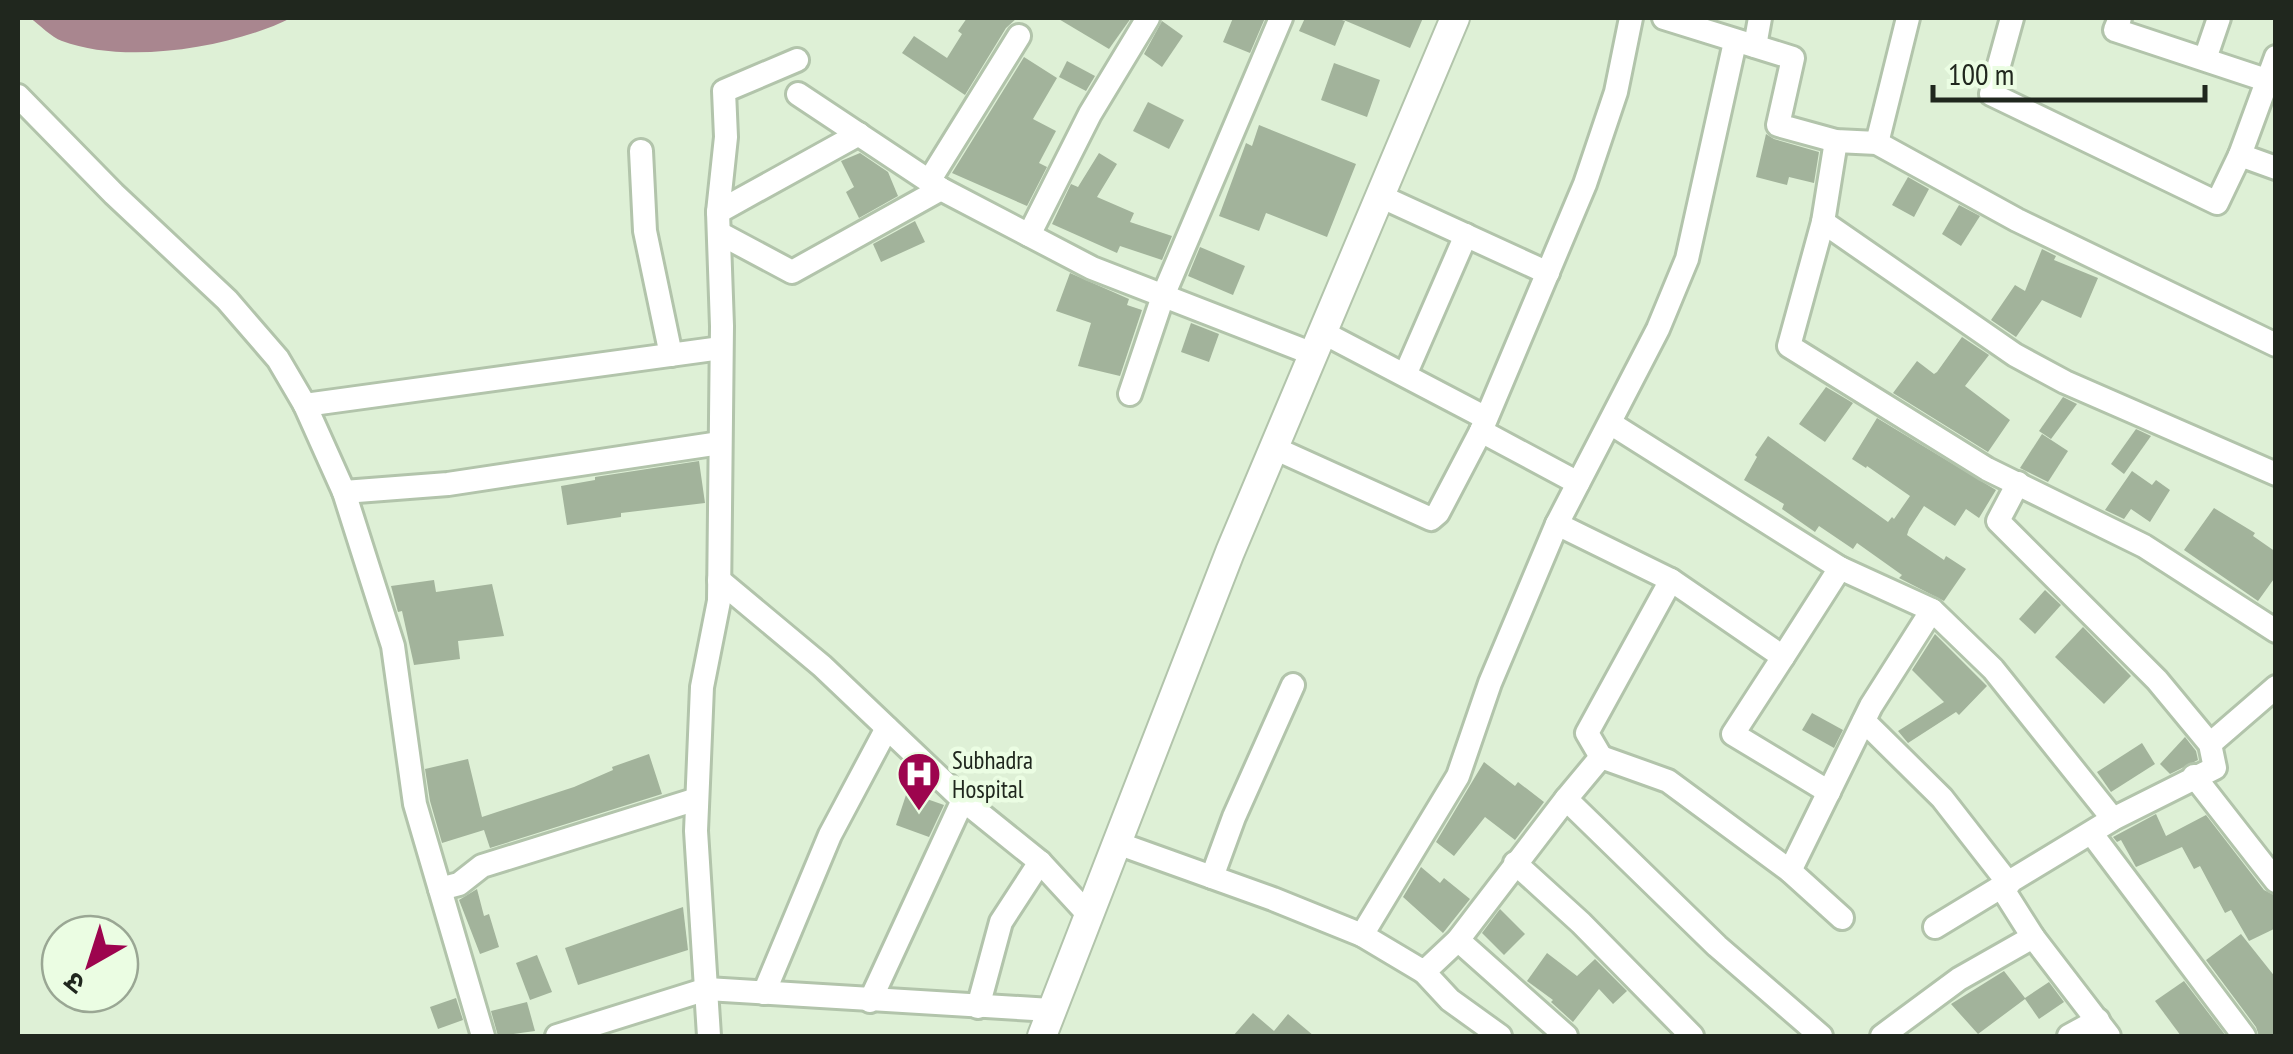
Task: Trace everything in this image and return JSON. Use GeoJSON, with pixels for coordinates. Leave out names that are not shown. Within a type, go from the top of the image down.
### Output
{"type":"FeatureCollection","features":[{"type":"Feature","properties":{"kind":"main road"},"geometry":{"type":"LineString","coordinates":[[1047,1024],[1230,552],[1455,18]]}},
{"type":"Feature","properties":{"kind":"street"},"geometry":{"type":"LineString","coordinates":[[1030,235],[1090,114],[1148,18]]}},
{"type":"Feature","properties":{"kind":"street"},"geometry":{"type":"LineString","coordinates":[[1130,394],[1163,296],[1282,18]]}},
{"type":"Feature","properties":{"kind":"street"},"geometry":{"type":"LineString","coordinates":[[1274,448],[1430,518],[1438,513],[1484,424],[1585,184],[1616,92],[1632,18]]}},
{"type":"Feature","properties":{"kind":"street"},"geometry":{"type":"LineString","coordinates":[[1664,18],[1793,58],[1778,126],[1836,142],[1877,142],[2017,220],[2276,345]]}},
{"type":"Feature","properties":{"kind":"street"},"geometry":{"type":"LineString","coordinates":[[1362,935],[1458,776],[1490,683],[1557,524],[1658,328],[1687,259],[1745,44],[1760,18]]}},
{"type":"Feature","properties":{"kind":"street"},"geometry":{"type":"LineString","coordinates":[[1877,142],[1908,18]]}},
{"type":"Feature","properties":{"kind":"street"},"geometry":{"type":"LineString","coordinates":[[2012,18],[1991,94],[2217,203],[2240,155],[2276,56]]}},
{"type":"Feature","properties":{"kind":"street"},"geometry":{"type":"LineString","coordinates":[[2120,18],[2115,30],[2266,80]]}},
{"type":"Feature","properties":{"kind":"street"},"geometry":{"type":"LineString","coordinates":[[2204,58],[2219,18]]}},
{"type":"Feature","properties":{"kind":"street"},"geometry":{"type":"LineString","coordinates":[[719,222],[792,272],[935,185],[1020,36]]}},
{"type":"Feature","properties":{"kind":"street"},"geometry":{"type":"LineString","coordinates":[[708,1036],[696,830],[702,687],[719,600],[719,222],[726,137],[724,91],[797,60]]}},
{"type":"Feature","properties":{"kind":"street"},"geometry":{"type":"LineString","coordinates":[[798,94],[935,185],[1092,268],[1163,296],[1318,343],[1405,376],[1578,483]]}},
{"type":"Feature","properties":{"kind":"street"},"geometry":{"type":"LineString","coordinates":[[18,96],[114,194],[227,300],[278,358],[305,406],[344,492],[393,646],[415,804],[482,1036]]}},
{"type":"Feature","properties":{"kind":"street"},"geometry":{"type":"LineString","coordinates":[[719,222],[859,134]]}},
{"type":"Feature","properties":{"kind":"street"},"geometry":{"type":"LineString","coordinates":[[1836,142],[1823,222],[1789,346],[1987,469],[2144,546],[2276,631]]}},
{"type":"Feature","properties":{"kind":"street"},"geometry":{"type":"LineString","coordinates":[[641,152],[645,231],[671,355]]}},
{"type":"Feature","properties":{"kind":"street"},"geometry":{"type":"LineString","coordinates":[[2240,155],[2276,168]]}},
{"type":"Feature","properties":{"kind":"street"},"geometry":{"type":"LineString","coordinates":[[1380,196],[1548,272]]}},
{"type":"Feature","properties":{"kind":"street"},"geometry":{"type":"LineString","coordinates":[[1823,222],[2015,355],[2065,382],[2276,474]]}},
{"type":"Feature","properties":{"kind":"street"},"geometry":{"type":"LineString","coordinates":[[1405,376],[1466,236]]}},
{"type":"Feature","properties":{"kind":"street"},"geometry":{"type":"LineString","coordinates":[[305,406],[721,348]]}},
{"type":"Feature","properties":{"kind":"street"},"geometry":{"type":"LineString","coordinates":[[1610,423],[1840,568],[1932,610],[1993,670],[2113,818]]}},
{"type":"Feature","properties":{"kind":"street"},"geometry":{"type":"LineString","coordinates":[[344,492],[448,484],[720,442]]}},
{"type":"Feature","properties":{"kind":"street"},"geometry":{"type":"LineString","coordinates":[[1935,927],[2113,818],[2215,768],[2210,744],[2157,680],[1998,521],[2018,483]]}},
{"type":"Feature","properties":{"kind":"street"},"geometry":{"type":"LineString","coordinates":[[1557,524],[1670,580],[1783,657]]}},
{"type":"Feature","properties":{"kind":"street"},"geometry":{"type":"LineString","coordinates":[[1829,792],[1733,734],[1840,568]]}},
{"type":"Feature","properties":{"kind":"street"},"geometry":{"type":"LineString","coordinates":[[719,580],[822,666],[963,800],[1040,862],[1088,913]]}},
{"type":"Feature","properties":{"kind":"street"},"geometry":{"type":"LineString","coordinates":[[1670,580],[1586,734],[1601,756],[1668,780],[1790,871],[1842,918]]}},
{"type":"Feature","properties":{"kind":"street"},"geometry":{"type":"LineString","coordinates":[[1790,871],[1864,721],[1932,610]]}},
{"type":"Feature","properties":{"kind":"street"},"geometry":{"type":"LineString","coordinates":[[1212,877],[1234,817],[1293,685]]}},
{"type":"Feature","properties":{"kind":"street"},"geometry":{"type":"LineString","coordinates":[[2210,744],[2276,686]]}},
{"type":"Feature","properties":{"kind":"street"},"geometry":{"type":"LineString","coordinates":[[1864,721],[1942,798],[2006,886],[2033,937],[2103,1028],[2069,1036]]}},
{"type":"Feature","properties":{"kind":"street"},"geometry":{"type":"LineString","coordinates":[[764,993],[830,836],[887,728]]}},
{"type":"Feature","properties":{"kind":"street"},"geometry":{"type":"LineString","coordinates":[[1424,972],[1458,940],[1601,756]]}},
{"type":"Feature","properties":{"kind":"street"},"geometry":{"type":"LineString","coordinates":[[2194,776],[2276,881]]}},
{"type":"Feature","properties":{"kind":"street"},"geometry":{"type":"LineString","coordinates":[[440,889],[458,884],[482,866],[697,799]]}},
{"type":"Feature","properties":{"kind":"street"},"geometry":{"type":"LineString","coordinates":[[1566,799],[1717,946],[1817,1035]]}},
{"type":"Feature","properties":{"kind":"street"},"geometry":{"type":"LineString","coordinates":[[870,1001],[963,800]]}},
{"type":"Feature","properties":{"kind":"street"},"geometry":{"type":"LineString","coordinates":[[2092,834],[2244,1036]]}},
{"type":"Feature","properties":{"kind":"street"},"geometry":{"type":"LineString","coordinates":[[1117,844],[1362,935],[1424,972],[1450,1000],[1500,1036]]}},
{"type":"Feature","properties":{"kind":"street"},"geometry":{"type":"LineString","coordinates":[[978,1007],[1000,922],[1040,862]]}},
{"type":"Feature","properties":{"kind":"street"},"geometry":{"type":"LineString","coordinates":[[1515,863],[1581,922],[1692,1036]]}},
{"type":"Feature","properties":{"kind":"street"},"geometry":{"type":"LineString","coordinates":[[1882,1036],[1959,979],[2033,937]]}},
{"type":"Feature","properties":{"kind":"street"},"geometry":{"type":"LineString","coordinates":[[1458,940],[1566,1036]]}},
{"type":"Feature","properties":{"kind":"street"},"geometry":{"type":"LineString","coordinates":[[557,1036],[707,989],[978,1007],[1047,1024]]}},
{"type":"Feature","properties":{"kind":"shaded area"},"geometry":{"type":"Polygon","coordinates":[[[30,18],[291,18],[209,45],[116,52],[62,41],[30,18]]]}},
{"type":"Feature","properties":{"kind":"building"},"geometry":{"type":"Polygon","coordinates":[[[967,18],[1017,18],[1006,28],[965,95],[902,53],[914,36],[947,58],[967,18]]]}},
{"type":"Feature","properties":{"kind":"building"},"geometry":{"type":"Polygon","coordinates":[[[1057,18],[1131,18],[1109,49],[1057,18]]]}},
{"type":"Feature","properties":{"kind":"building"},"geometry":{"type":"Polygon","coordinates":[[[1233,18],[1265,18],[1250,53],[1223,42],[1233,18]]]}},
{"type":"Feature","properties":{"kind":"building"},"geometry":{"type":"Polygon","coordinates":[[[1305,18],[1345,21],[1335,46],[1299,31],[1305,18]]]}},
{"type":"Feature","properties":{"kind":"building"},"geometry":{"type":"Polygon","coordinates":[[[1339,18],[1423,18],[1410,48],[1339,18]]]}},
{"type":"Feature","properties":{"kind":"building"},"geometry":{"type":"Polygon","coordinates":[[[1162,21],[1183,36],[1162,67],[1144,54],[1162,21]]]}},
{"type":"Feature","properties":{"kind":"building"},"geometry":{"type":"Polygon","coordinates":[[[1024,57],[1057,78],[1033,119],[1056,131],[1039,163],[1047,167],[1027,206],[952,173],[1024,57]]]}},
{"type":"Feature","properties":{"kind":"building"},"geometry":{"type":"Polygon","coordinates":[[[1067,61],[1095,76],[1086,91],[1059,77],[1067,61]]]}},
{"type":"Feature","properties":{"kind":"building"},"geometry":{"type":"Polygon","coordinates":[[[1334,63],[1380,80],[1367,117],[1321,100],[1334,63]]]}},
{"type":"Feature","properties":{"kind":"building"},"geometry":{"type":"Polygon","coordinates":[[[1148,102],[1184,120],[1169,149],[1133,131],[1148,102]]]}},
{"type":"Feature","properties":{"kind":"building"},"geometry":{"type":"Polygon","coordinates":[[[1259,125],[1356,164],[1327,237],[1266,213],[1259,231],[1219,216],[1246,143],[1252,146],[1259,125]]]}},
{"type":"Feature","properties":{"kind":"building"},"geometry":{"type":"Polygon","coordinates":[[[1766,134],[1819,152],[1814,183],[1789,177],[1787,185],[1756,177],[1766,134]]]}},
{"type":"Feature","properties":{"kind":"building"},"geometry":{"type":"Polygon","coordinates":[[[860,153],[888,172],[898,196],[859,218],[846,192],[854,187],[841,161],[860,153]]]}},
{"type":"Feature","properties":{"kind":"building"},"geometry":{"type":"Polygon","coordinates":[[[1099,153],[1117,164],[1097,197],[1134,213],[1130,222],[1172,236],[1162,260],[1120,246],[1117,253],[1052,224],[1071,184],[1078,187],[1099,153]]]}},
{"type":"Feature","properties":{"kind":"building"},"geometry":{"type":"Polygon","coordinates":[[[1908,177],[1929,189],[1914,217],[1892,205],[1908,177]]]}},
{"type":"Feature","properties":{"kind":"building"},"geometry":{"type":"Polygon","coordinates":[[[1959,205],[1980,216],[1961,246],[1942,234],[1959,205]]]}},
{"type":"Feature","properties":{"kind":"building"},"geometry":{"type":"Polygon","coordinates":[[[915,221],[925,242],[881,262],[873,244],[915,221]]]}},
{"type":"Feature","properties":{"kind":"building"},"geometry":{"type":"Polygon","coordinates":[[[1200,247],[1245,266],[1233,295],[1188,276],[1200,247]]]}},
{"type":"Feature","properties":{"kind":"building"},"geometry":{"type":"Polygon","coordinates":[[[2042,249],[2056,256],[2054,260],[2098,278],[2081,318],[2042,300],[2016,337],[1991,320],[2015,285],[2025,291],[2042,249]]]}},
{"type":"Feature","properties":{"kind":"building"},"geometry":{"type":"Polygon","coordinates":[[[1070,273],[1129,299],[1127,305],[1142,310],[1120,376],[1078,366],[1091,323],[1056,311],[1070,273]]]}},
{"type":"Feature","properties":{"kind":"building"},"geometry":{"type":"Polygon","coordinates":[[[1191,323],[1219,334],[1209,362],[1181,352],[1191,323]]]}},
{"type":"Feature","properties":{"kind":"building"},"geometry":{"type":"Polygon","coordinates":[[[1962,337],[1989,355],[1965,386],[2010,420],[1988,452],[1893,393],[1917,361],[1934,374],[1937,372],[1962,337]]]}},
{"type":"Feature","properties":{"kind":"building"},"geometry":{"type":"Polygon","coordinates":[[[1826,387],[1853,403],[1825,442],[1799,424],[1826,387]]]}},
{"type":"Feature","properties":{"kind":"building"},"geometry":{"type":"Polygon","coordinates":[[[2063,397],[2077,404],[2051,439],[2039,431],[2063,397]]]}},
{"type":"Feature","properties":{"kind":"building"},"geometry":{"type":"Polygon","coordinates":[[[1877,418],[1996,490],[1979,518],[1966,509],[1955,526],[1924,506],[1909,529],[1907,535],[1944,560],[1946,556],[1966,569],[1944,601],[1899,578],[1902,575],[1857,543],[1853,549],[1819,526],[1815,532],[1782,509],[1784,504],[1744,480],[1768,436],[1888,522],[1910,496],[1852,459],[1877,418]]]}},
{"type":"Feature","properties":{"kind":"building"},"geometry":{"type":"Polygon","coordinates":[[[2136,429],[2151,436],[2124,474],[2111,464],[2136,429]]]}},
{"type":"Feature","properties":{"kind":"building"},"geometry":{"type":"Polygon","coordinates":[[[2042,434],[2068,451],[2048,482],[2020,468],[2042,434]]]}},
{"type":"Feature","properties":{"kind":"building"},"geometry":{"type":"Polygon","coordinates":[[[699,461],[705,503],[621,513],[621,517],[567,525],[561,486],[699,461]]]}},
{"type":"Feature","properties":{"kind":"building"},"geometry":{"type":"Polygon","coordinates":[[[2132,471],[2152,485],[2156,480],[2170,490],[2150,522],[2131,509],[2124,519],[2105,510],[2132,471]]]}},
{"type":"Feature","properties":{"kind":"building"},"geometry":{"type":"Polygon","coordinates":[[[2214,508],[2255,533],[2253,536],[2276,552],[2276,576],[2258,601],[2184,550],[2214,508]]]}},
{"type":"Feature","properties":{"kind":"building"},"geometry":{"type":"Polygon","coordinates":[[[434,580],[436,592],[492,584],[504,636],[458,641],[460,659],[414,665],[402,611],[398,612],[391,586],[434,580]]]}},
{"type":"Feature","properties":{"kind":"building"},"geometry":{"type":"Polygon","coordinates":[[[2045,590],[2061,605],[2035,634],[2019,619],[2045,590]]]}},
{"type":"Feature","properties":{"kind":"building"},"geometry":{"type":"Polygon","coordinates":[[[2083,627],[2131,676],[2104,704],[2055,657],[2083,627]]]}},
{"type":"Feature","properties":{"kind":"building"},"geometry":{"type":"Polygon","coordinates":[[[1935,634],[1987,686],[1959,715],[1956,712],[1908,743],[1898,731],[1944,702],[1912,670],[1935,634]]]}},
{"type":"Feature","properties":{"kind":"building"},"geometry":{"type":"Polygon","coordinates":[[[1812,713],[1843,730],[1834,748],[1802,730],[1812,713]]]}},
{"type":"Feature","properties":{"kind":"building"},"geometry":{"type":"Polygon","coordinates":[[[2185,737],[2198,760],[2170,774],[2160,764],[2185,737]]]}},
{"type":"Feature","properties":{"kind":"building"},"geometry":{"type":"Polygon","coordinates":[[[2142,743],[2155,764],[2111,792],[2097,772],[2142,743]]]}},
{"type":"Feature","properties":{"kind":"building"},"geometry":{"type":"Polygon","coordinates":[[[649,754],[662,794],[490,848],[484,830],[442,843],[425,769],[468,759],[482,817],[574,787],[613,770],[612,767],[649,754]]]}},
{"type":"Feature","properties":{"kind":"building"},"geometry":{"type":"Polygon","coordinates":[[[1484,762],[1544,802],[1515,840],[1485,817],[1454,856],[1436,842],[1484,762]]]}},
{"type":"Feature","properties":{"kind":"building"},"geometry":{"type":"Polygon","coordinates":[[[907,792],[944,805],[929,837],[896,825],[907,792]]]}},
{"type":"Feature","properties":{"kind":"building"},"geometry":{"type":"Polygon","coordinates":[[[2156,814],[2166,836],[2206,815],[2264,890],[2276,896],[2276,928],[2249,941],[2231,910],[2225,913],[2200,866],[2194,869],[2182,847],[2136,867],[2121,840],[2117,842],[2113,837],[2156,814]]]}},
{"type":"Feature","properties":{"kind":"building"},"geometry":{"type":"Polygon","coordinates":[[[1421,867],[1440,883],[1444,878],[1470,899],[1443,933],[1403,897],[1421,867]]]}},
{"type":"Feature","properties":{"kind":"building"},"geometry":{"type":"Polygon","coordinates":[[[477,889],[484,916],[489,914],[499,947],[480,954],[459,900],[477,889]]]}},
{"type":"Feature","properties":{"kind":"building"},"geometry":{"type":"Polygon","coordinates":[[[683,907],[688,950],[578,985],[565,948],[683,907]]]}},
{"type":"Feature","properties":{"kind":"building"},"geometry":{"type":"Polygon","coordinates":[[[1500,909],[1525,934],[1504,955],[1482,933],[1500,909]]]}},
{"type":"Feature","properties":{"kind":"building"},"geometry":{"type":"Polygon","coordinates":[[[2241,934],[2276,978],[2276,1036],[2259,1036],[2206,960],[2241,934]]]}},
{"type":"Feature","properties":{"kind":"building"},"geometry":{"type":"Polygon","coordinates":[[[1547,953],[1577,976],[1595,959],[1627,991],[1613,1004],[1599,989],[1573,1022],[1553,1000],[1527,981],[1547,953]]]}},
{"type":"Feature","properties":{"kind":"building"},"geometry":{"type":"Polygon","coordinates":[[[537,955],[552,992],[530,1000],[516,963],[537,955]]]}},
{"type":"Feature","properties":{"kind":"building"},"geometry":{"type":"Polygon","coordinates":[[[2004,971],[2025,998],[2049,982],[2064,1002],[2039,1019],[2025,999],[1978,1034],[1951,1004],[2004,971]]]}},
{"type":"Feature","properties":{"kind":"building"},"geometry":{"type":"Polygon","coordinates":[[[2184,981],[2226,1036],[2181,1036],[2155,1001],[2184,981]]]}},
{"type":"Feature","properties":{"kind":"building"},"geometry":{"type":"Polygon","coordinates":[[[456,998],[463,1020],[438,1029],[430,1007],[456,998]]]}},
{"type":"Feature","properties":{"kind":"building"},"geometry":{"type":"Polygon","coordinates":[[[527,1002],[535,1031],[498,1036],[491,1011],[527,1002]]]}},
{"type":"Feature","properties":{"kind":"building"},"geometry":{"type":"Polygon","coordinates":[[[1253,1013],[1274,1031],[1288,1014],[1314,1036],[1233,1036],[1253,1013]]]}},
{"type":"Feature","properties":{"kind":"place","name":"Subhadra Hospital"},"geometry":{"type":"Point","coordinates":[919,812]}}]}
